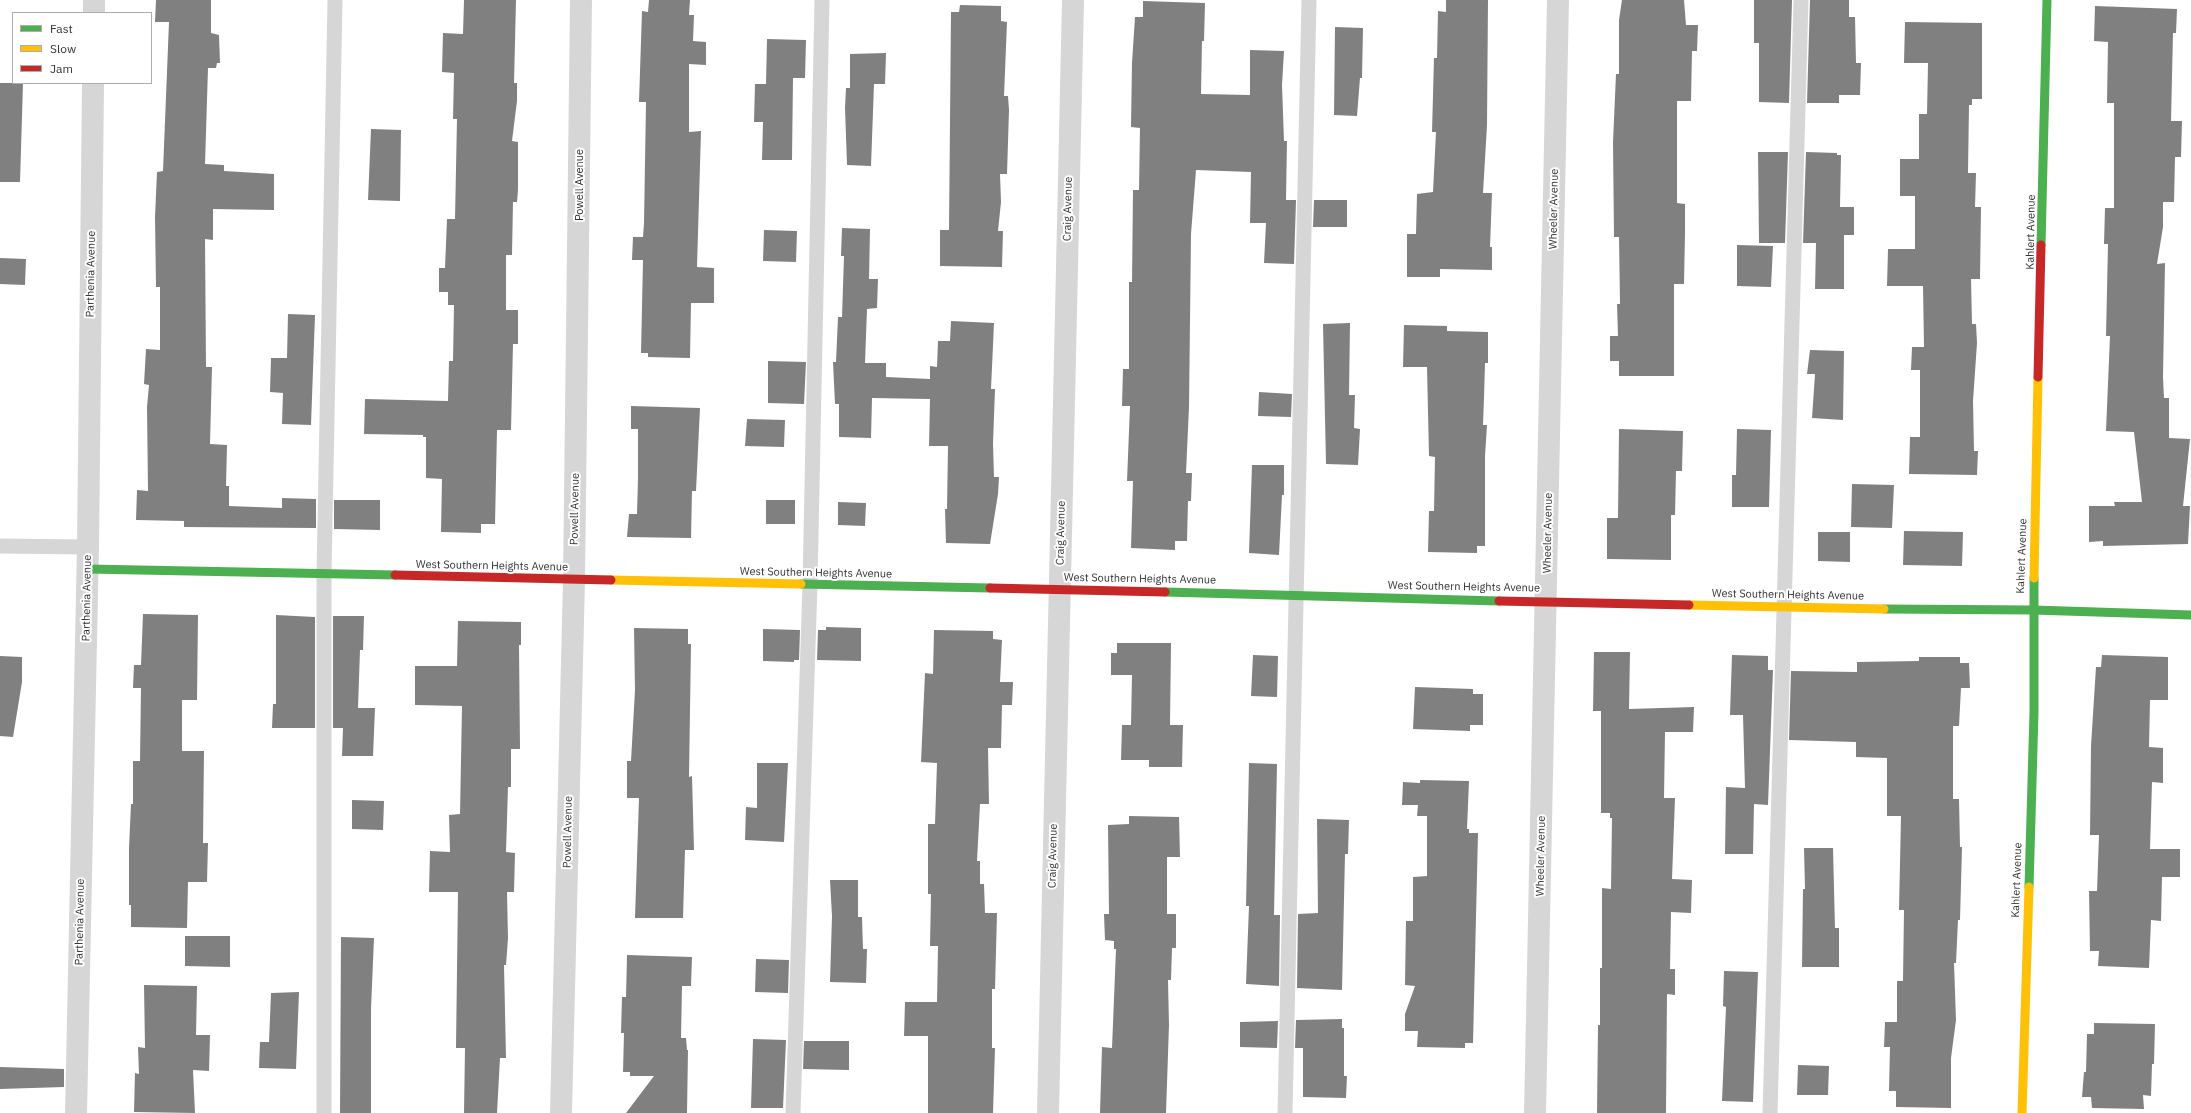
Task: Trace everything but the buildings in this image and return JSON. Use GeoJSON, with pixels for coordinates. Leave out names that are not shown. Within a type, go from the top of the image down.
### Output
{"type":"FeatureCollection","features":[{"type":"Feature","properties":{"kind":"street"},"geometry":{"type":"LineString","coordinates":[[94,0],[94,12]]}},
{"type":"Feature","properties":{"kind":"street","name":"Powell Avenue"},"geometry":{"type":"LineString","coordinates":[[561,1113],[574,580],[581,0]]}},
{"type":"Feature","properties":{"kind":"street","name":"Craig Avenue"},"geometry":{"type":"LineString","coordinates":[[1048,1113],[1073,0]]}},
{"type":"Feature","properties":{"kind":"street","name":"Wheeler Avenue"},"geometry":{"type":"LineString","coordinates":[[1535,1113],[1547,601],[1558,0]]}},
{"type":"Feature","properties":{"kind":"street","name":"Kahlert Avenue"},"geometry":{"type":"LineString","coordinates":[[2022,1113],[2034,712],[2033,610],[2047,0]]}},
{"type":"Feature","properties":{"kind":"street","name":"Parthenia Avenue"},"geometry":{"type":"LineString","coordinates":[[76,1113],[88,569],[93,84]]}},
{"type":"Feature","properties":{"kind":"street","name":"West Southern Heights Avenue"},"geometry":{"type":"LineString","coordinates":[[88,569],[1059,589],[1785,608],[2033,610],[2191,615]]}},
{"type":"Feature","properties":{"kind":"lane"},"geometry":{"type":"LineString","coordinates":[[324,1113],[324,574],[335,0]]}},
{"type":"Feature","properties":{"kind":"lane"},"geometry":{"type":"LineString","coordinates":[[793,1113],[810,584],[822,0]]}},
{"type":"Feature","properties":{"kind":"lane"},"geometry":{"type":"LineString","coordinates":[[1285,1113],[1309,0]]}},
{"type":"Feature","properties":{"kind":"lane"},"geometry":{"type":"LineString","coordinates":[[1770,1113],[1801,0]]}},
{"type":"Feature","properties":{"kind":"lane"},"geometry":{"type":"LineString","coordinates":[[0,546],[88,547]]}},
{"type":"Feature","properties":{"kind":"traffic: fast"},"geometry":{"type":"LineString","coordinates":[[2041,245],[2047,0]]}},
{"type":"Feature","properties":{"kind":"traffic: fast"},"geometry":{"type":"LineString","coordinates":[[88,569],[395,575]]}},
{"type":"Feature","properties":{"kind":"traffic: fast"},"geometry":{"type":"LineString","coordinates":[[2029,887],[2034,712],[2034,578]]}},
{"type":"Feature","properties":{"kind":"traffic: fast"},"geometry":{"type":"LineString","coordinates":[[801,584],[990,588]]}},
{"type":"Feature","properties":{"kind":"traffic: fast"},"geometry":{"type":"LineString","coordinates":[[1165,592],[1499,601]]}},
{"type":"Feature","properties":{"kind":"traffic: fast"},"geometry":{"type":"LineString","coordinates":[[1884,609],[2033,610],[2191,615]]}},
{"type":"Feature","properties":{"kind":"traffic: slow"},"geometry":{"type":"LineString","coordinates":[[2034,578],[2038,377]]}},
{"type":"Feature","properties":{"kind":"traffic: slow"},"geometry":{"type":"LineString","coordinates":[[611,580],[801,584]]}},
{"type":"Feature","properties":{"kind":"traffic: slow"},"geometry":{"type":"LineString","coordinates":[[1689,605],[1884,609]]}},
{"type":"Feature","properties":{"kind":"traffic: slow"},"geometry":{"type":"LineString","coordinates":[[2022,1113],[2029,887]]}},
{"type":"Feature","properties":{"kind":"traffic: jam"},"geometry":{"type":"LineString","coordinates":[[2038,377],[2041,245]]}},
{"type":"Feature","properties":{"kind":"traffic: jam"},"geometry":{"type":"LineString","coordinates":[[395,575],[611,580]]}},
{"type":"Feature","properties":{"kind":"traffic: jam"},"geometry":{"type":"LineString","coordinates":[[990,588],[1165,592]]}},
{"type":"Feature","properties":{"kind":"traffic: jam"},"geometry":{"type":"LineString","coordinates":[[1499,601],[1689,605]]}}]}
